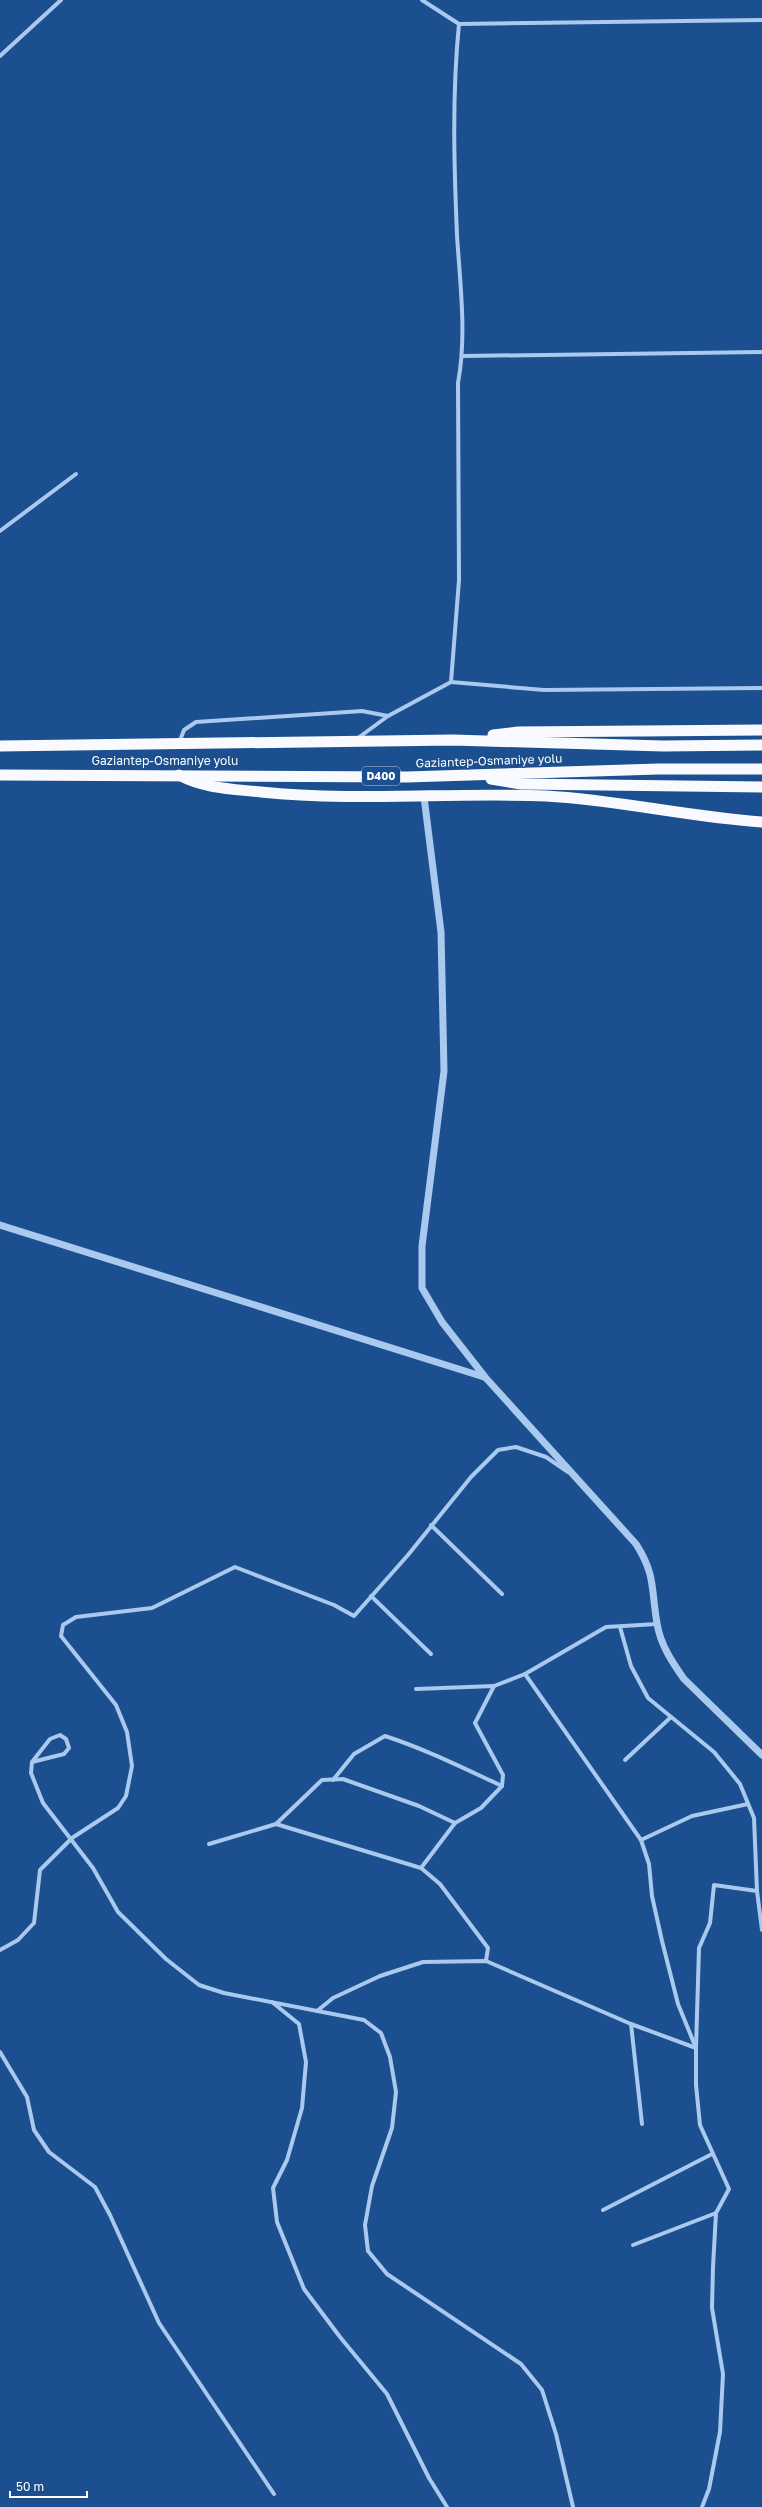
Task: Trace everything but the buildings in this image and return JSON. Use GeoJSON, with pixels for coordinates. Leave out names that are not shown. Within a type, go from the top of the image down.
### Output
{"type":"FeatureCollection","features":[{"type":"Feature","properties":{"kind":"highway"},"geometry":{"type":"LineString","coordinates":[[453,740],[518,732],[762,730]]}},
{"type":"Feature","properties":{"kind":"highway","name":"Gaziantep-Osmaniye yolu"},"geometry":{"type":"LineString","coordinates":[[0,746],[354,740],[453,740],[663,746],[762,745]]}},
{"type":"Feature","properties":{"kind":"highway","name":"Gaziantep-Osmaniye yolu"},"geometry":{"type":"LineString","coordinates":[[0,775],[177,774],[407,777],[462,774],[658,769],[762,769]]}},
{"type":"Feature","properties":{"kind":"highway"},"geometry":{"type":"LineString","coordinates":[[177,774],[197,784],[218,788],[307,797],[521,796],[583,799],[730,820],[762,822]]}},
{"type":"Feature","properties":{"kind":"highway","name":"D400"},"geometry":{"type":"LineString","coordinates":[[462,774],[522,784],[762,787]]}},
{"type":"Feature","properties":{"kind":"street"},"geometry":{"type":"LineString","coordinates":[[0,56],[61,0]]}},
{"type":"Feature","properties":{"kind":"street"},"geometry":{"type":"LineString","coordinates":[[422,0],[459,24],[762,20]]}},
{"type":"Feature","properties":{"kind":"street"},"geometry":{"type":"LineString","coordinates":[[451,682],[459,580],[458,383],[463,356],[455,193],[454,73],[459,24]]}},
{"type":"Feature","properties":{"kind":"street"},"geometry":{"type":"LineString","coordinates":[[463,356],[762,352]]}},
{"type":"Feature","properties":{"kind":"street"},"geometry":{"type":"LineString","coordinates":[[0,531],[76,474]]}},
{"type":"Feature","properties":{"kind":"street"},"geometry":{"type":"LineString","coordinates":[[354,740],[388,716],[451,682],[544,690],[762,688]]}},
{"type":"Feature","properties":{"kind":"street"},"geometry":{"type":"LineString","coordinates":[[179,744],[184,730],[196,722],[362,711],[388,716]]}},
{"type":"Feature","properties":{"kind":"street"},"geometry":{"type":"LineString","coordinates":[[424,797],[441,932],[444,1071],[422,1246],[422,1288],[442,1322],[485,1377],[636,1544],[647,1560],[653,1582],[657,1624],[662,1643],[684,1679],[762,1755]]}},
{"type":"Feature","properties":{"kind":"street"},"geometry":{"type":"LineString","coordinates":[[0,1225],[485,1377]]}},
{"type":"Feature","properties":{"kind":"street"},"geometry":{"type":"LineString","coordinates":[[0,1950],[18,1940],[34,1923],[40,1870],[72,1838],[118,1808],[126,1796],[132,1766],[127,1732],[116,1705],[61,1636],[63,1625],[76,1617],[152,1608],[235,1567],[334,1605],[354,1616],[408,1555],[471,1477],[498,1450],[516,1447],[546,1457],[577,1478]]}},
{"type":"Feature","properties":{"kind":"street"},"geometry":{"type":"LineString","coordinates":[[431,1525],[502,1594]]}},
{"type":"Feature","properties":{"kind":"street"},"geometry":{"type":"LineString","coordinates":[[371,1596],[431,1654]]}},
{"type":"Feature","properties":{"kind":"street"},"geometry":{"type":"LineString","coordinates":[[416,1689],[494,1686],[525,1674],[606,1627],[657,1624]]}},
{"type":"Feature","properties":{"kind":"street"},"geometry":{"type":"LineString","coordinates":[[620,1627],[631,1666],[648,1698],[670,1718],[714,1752],[740,1784],[754,1818],[757,1890],[762,1930]]}},
{"type":"Feature","properties":{"kind":"street"},"geometry":{"type":"LineString","coordinates":[[525,1674],[641,1840],[649,1864],[654,1903],[678,2004],[696,2048]]}},
{"type":"Feature","properties":{"kind":"street"},"geometry":{"type":"LineString","coordinates":[[421,1868],[454,1823],[481,1808],[502,1786],[503,1774],[475,1723],[494,1686]]}},
{"type":"Feature","properties":{"kind":"street"},"geometry":{"type":"LineString","coordinates":[[625,1760],[670,1718]]}},
{"type":"Feature","properties":{"kind":"street"},"geometry":{"type":"LineString","coordinates":[[32,1762],[64,1754],[69,1748],[66,1739],[60,1735],[50,1739],[32,1762],[31,1773],[43,1803],[72,1838],[93,1868],[118,1912],[166,1959],[199,1985],[224,1993],[272,2001],[364,2020],[381,2033],[390,2057],[396,2092],[392,2128],[372,2186],[366,2219],[368,2251],[387,2274],[522,2364],[542,2390],[556,2434],[573,2507]]}},
{"type":"Feature","properties":{"kind":"street"},"geometry":{"type":"LineString","coordinates":[[334,1780],[354,1754],[385,1736],[408,1746],[424,1749],[502,1786]]}},
{"type":"Feature","properties":{"kind":"street"},"geometry":{"type":"LineString","coordinates":[[209,1844],[276,1824],[322,1780],[343,1779],[419,1806],[454,1823]]}},
{"type":"Feature","properties":{"kind":"street"},"geometry":{"type":"LineString","coordinates":[[641,1840],[692,1816],[748,1804]]}},
{"type":"Feature","properties":{"kind":"street"},"geometry":{"type":"LineString","coordinates":[[276,1824],[421,1868],[440,1884],[488,1948],[486,1961]]}},
{"type":"Feature","properties":{"kind":"street"},"geometry":{"type":"LineString","coordinates":[[702,2507],[709,2489],[720,2432],[723,2374],[712,2308],[716,2213],[729,2189],[712,2154],[700,2124],[696,2048],[699,1948],[710,1923],[714,1884],[757,1890]]}},
{"type":"Feature","properties":{"kind":"street"},"geometry":{"type":"LineString","coordinates":[[317,2011],[333,1998],[380,1976],[423,1962],[486,1961],[631,2024],[696,2048]]}},
{"type":"Feature","properties":{"kind":"street"},"geometry":{"type":"LineString","coordinates":[[272,2001],[299,2024],[306,2062],[302,2108],[287,2160],[273,2188],[277,2222],[304,2289],[340,2337],[387,2394],[429,2478],[447,2507]]}},
{"type":"Feature","properties":{"kind":"street"},"geometry":{"type":"LineString","coordinates":[[631,2024],[642,2124]]}},
{"type":"Feature","properties":{"kind":"street"},"geometry":{"type":"LineString","coordinates":[[0,2052],[27,2097],[34,2130],[49,2152],[95,2187],[110,2214],[159,2323],[274,2494]]}},
{"type":"Feature","properties":{"kind":"street"},"geometry":{"type":"LineString","coordinates":[[603,2210],[712,2154]]}},
{"type":"Feature","properties":{"kind":"street"},"geometry":{"type":"LineString","coordinates":[[632,2245],[716,2213]]}}]}
